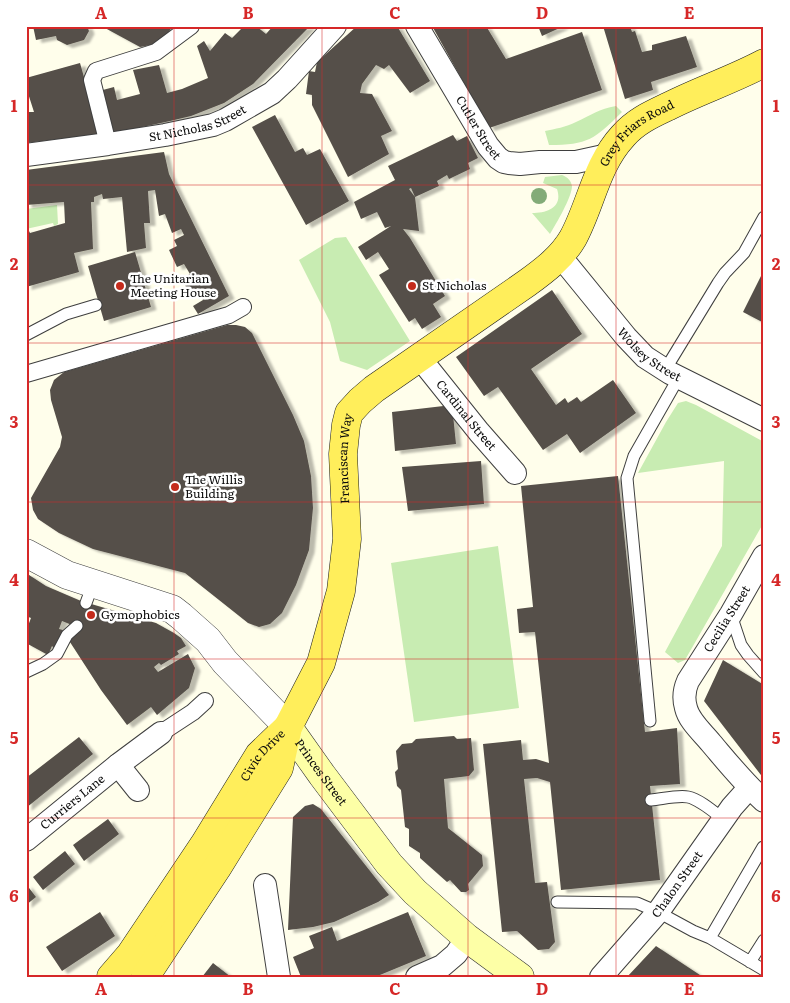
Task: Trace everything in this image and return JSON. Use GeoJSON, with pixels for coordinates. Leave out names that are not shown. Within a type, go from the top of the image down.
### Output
{"type":"FeatureCollection","features":[{"type":"Feature","properties":{"kind":"main road","name":"Grey Friars Road"},"geometry":{"type":"LineString","coordinates":[[560,256],[580,224],[598,175],[608,155],[622,136],[642,119],[679,100],[764,63]]}},
{"type":"Feature","properties":{"kind":"main road","name":"Franciscan Way"},"geometry":{"type":"LineString","coordinates":[[288,727],[321,663],[341,591],[347,538],[342,454],[349,413],[373,390],[534,278],[560,256]]}},
{"type":"Feature","properties":{"kind":"main road","name":"Princes Street"},"geometry":{"type":"LineString","coordinates":[[288,727],[389,864],[415,892],[467,938],[520,977]]}},
{"type":"Feature","properties":{"kind":"main road","name":"Civic Drive"},"geometry":{"type":"LineString","coordinates":[[111,977],[130,954],[206,843],[259,755],[288,727]]}},
{"type":"Feature","properties":{"kind":"main road","name":"Civic Drive"},"geometry":{"type":"LineString","coordinates":[[145,977],[279,768],[288,727]]}},
{"type":"Feature","properties":{"kind":"street"},"geometry":{"type":"LineString","coordinates":[[108,144],[92,80],[96,71],[156,52],[191,26]]}},
{"type":"Feature","properties":{"kind":"street","name":"St Nicholas Street"},"geometry":{"type":"LineString","coordinates":[[26,155],[108,144],[194,129],[225,120],[272,93],[335,26]]}},
{"type":"Feature","properties":{"kind":"street","name":"Cutler Street"},"geometry":{"type":"LineString","coordinates":[[417,26],[488,146],[498,158],[504,162],[520,164],[576,162],[608,155]]}},
{"type":"Feature","properties":{"kind":"street","name":"Wolsey Street"},"geometry":{"type":"LineString","coordinates":[[560,256],[626,337],[645,357],[672,374],[764,420]]}},
{"type":"Feature","properties":{"kind":"street"},"geometry":{"type":"LineString","coordinates":[[26,374],[229,315],[243,307]]}},
{"type":"Feature","properties":{"kind":"street","name":"Cardinal Street"},"geometry":{"type":"LineString","coordinates":[[419,357],[479,432],[515,473]]}},
{"type":"Feature","properties":{"kind":"street","name":"Cecilia Street"},"geometry":{"type":"LineString","coordinates":[[756,794],[694,722],[686,709],[684,696],[688,681],[731,614],[764,556]]}},
{"type":"Feature","properties":{"kind":"street","name":"Princes Street"},"geometry":{"type":"LineString","coordinates":[[28,558],[67,575],[90,593],[172,609],[208,640],[225,662],[288,727]]}},
{"type":"Feature","properties":{"kind":"street"},"geometry":{"type":"LineString","coordinates":[[161,733],[193,712],[205,701]]}},
{"type":"Feature","properties":{"kind":"street","name":"Curriers Lane"},"geometry":{"type":"LineString","coordinates":[[26,840],[118,765],[161,733]]}},
{"type":"Feature","properties":{"kind":"street"},"geometry":{"type":"LineString","coordinates":[[118,765],[138,790]]}},
{"type":"Feature","properties":{"kind":"street","name":"Chalon Street"},"geometry":{"type":"LineString","coordinates":[[601,977],[658,912],[738,798],[756,794]]}},
{"type":"Feature","properties":{"kind":"street"},"geometry":{"type":"LineString","coordinates":[[265,885],[279,977]]}},
{"type":"Feature","properties":{"kind":"street"},"geometry":{"type":"LineString","coordinates":[[416,977],[442,966],[456,954],[467,938]]}},
{"type":"Feature","properties":{"kind":"lane"},"geometry":{"type":"LineString","coordinates":[[650,721],[628,478],[634,456],[672,374],[718,283],[744,253],[764,217]]}},
{"type":"Feature","properties":{"kind":"lane"},"geometry":{"type":"LineString","coordinates":[[26,335],[66,314],[96,305]]}},
{"type":"Feature","properties":{"kind":"lane"},"geometry":{"type":"LineString","coordinates":[[731,614],[741,645],[764,673]]}},
{"type":"Feature","properties":{"kind":"lane"},"geometry":{"type":"LineString","coordinates":[[26,672],[43,664],[57,654],[67,635],[76,626]]}},
{"type":"Feature","properties":{"kind":"lane"},"geometry":{"type":"LineString","coordinates":[[652,800],[693,798],[723,819]]}},
{"type":"Feature","properties":{"kind":"lane"},"geometry":{"type":"LineString","coordinates":[[710,938],[763,847]]}},
{"type":"Feature","properties":{"kind":"lane"},"geometry":{"type":"LineString","coordinates":[[557,902],[637,903],[710,938],[764,970]]}},
{"type":"Feature","properties":{"kind":"lane"},"geometry":{"type":"LineString","coordinates":[[750,962],[764,940]]}},
{"type":"Feature","properties":{"kind":"green space"},"geometry":{"type":"Polygon","coordinates":[[[616,106],[622,112],[605,129],[590,139],[573,144],[549,145],[545,131],[560,128],[616,106]]]}},
{"type":"Feature","properties":{"kind":"green space"},"geometry":{"type":"Polygon","coordinates":[[[562,175],[571,182],[571,191],[550,234],[532,213],[544,212],[556,205],[558,200],[557,189],[543,183],[545,177],[562,175]]]}},
{"type":"Feature","properties":{"kind":"green space"},"geometry":{"type":"Polygon","coordinates":[[[57,205],[58,224],[54,226],[53,223],[26,229],[26,209],[57,205]]]}},
{"type":"Feature","properties":{"kind":"green space"},"geometry":{"type":"Polygon","coordinates":[[[346,237],[410,341],[367,370],[340,361],[330,322],[299,260],[335,238],[346,237]]]}},
{"type":"Feature","properties":{"kind":"green space"},"geometry":{"type":"Polygon","coordinates":[[[686,401],[764,442],[764,522],[685,660],[678,663],[665,652],[722,546],[724,461],[638,473],[678,403],[686,401]]]}},
{"type":"Feature","properties":{"kind":"green space"},"geometry":{"type":"Polygon","coordinates":[[[498,546],[519,708],[414,722],[391,563],[498,546]]]}},
{"type":"Feature","properties":{"kind":"building"},"geometry":{"type":"Polygon","coordinates":[[[33,26],[87,26],[89,31],[84,40],[67,45],[57,40],[56,36],[36,40],[33,26]]]}},
{"type":"Feature","properties":{"kind":"building"},"geometry":{"type":"Polygon","coordinates":[[[105,26],[173,26],[161,43],[140,47],[105,28],[105,26]]]}},
{"type":"Feature","properties":{"kind":"building"},"geometry":{"type":"Polygon","coordinates":[[[244,26],[256,26],[266,34],[273,26],[310,26],[253,84],[224,103],[191,116],[110,134],[99,91],[114,87],[117,100],[140,94],[133,70],[159,65],[167,93],[208,78],[197,46],[204,41],[210,51],[225,33],[232,38],[244,26]]]}},
{"type":"Feature","properties":{"kind":"building"},"geometry":{"type":"Polygon","coordinates":[[[357,26],[397,26],[430,81],[410,93],[389,65],[384,69],[376,65],[362,84],[360,93],[372,94],[392,131],[381,136],[389,154],[348,177],[312,105],[312,95],[306,94],[309,71],[315,72],[317,62],[357,26]]]}},
{"type":"Feature","properties":{"kind":"building"},"geometry":{"type":"Polygon","coordinates":[[[432,26],[486,26],[506,59],[582,32],[602,90],[489,128],[432,26]]]}},
{"type":"Feature","properties":{"kind":"building"},"geometry":{"type":"Polygon","coordinates":[[[538,26],[564,26],[542,36],[538,26]]]}},
{"type":"Feature","properties":{"kind":"building"},"geometry":{"type":"Polygon","coordinates":[[[603,26],[630,26],[632,32],[635,31],[642,52],[652,50],[652,45],[686,36],[697,67],[651,82],[653,90],[625,99],[603,26]]]}},
{"type":"Feature","properties":{"kind":"building"},"geometry":{"type":"Polygon","coordinates":[[[80,63],[100,134],[26,143],[26,112],[34,112],[26,87],[26,78],[80,63]]]}},
{"type":"Feature","properties":{"kind":"building"},"geometry":{"type":"Polygon","coordinates":[[[275,115],[295,152],[303,148],[307,155],[320,149],[349,201],[306,225],[252,127],[275,115]]]}},
{"type":"Feature","properties":{"kind":"building"},"geometry":{"type":"Polygon","coordinates":[[[453,135],[457,141],[467,136],[478,158],[468,163],[470,169],[449,179],[447,175],[437,181],[439,186],[415,197],[419,231],[403,229],[445,296],[433,304],[441,317],[422,329],[415,318],[409,322],[379,275],[389,269],[378,252],[366,260],[358,247],[391,226],[385,228],[377,212],[361,219],[354,202],[395,180],[388,166],[453,135]]]}},
{"type":"Feature","properties":{"kind":"building"},"geometry":{"type":"Polygon","coordinates":[[[164,152],[169,174],[229,296],[198,314],[193,306],[203,300],[198,288],[189,293],[182,279],[190,274],[184,264],[177,267],[169,250],[177,246],[174,240],[184,235],[181,229],[172,233],[165,214],[159,216],[155,190],[148,191],[150,223],[144,223],[146,248],[127,252],[122,197],[103,199],[102,194],[94,197],[94,202],[91,202],[93,249],[74,253],[79,272],[26,287],[26,229],[30,233],[65,223],[64,202],[26,205],[26,170],[164,152]]]}},
{"type":"Feature","properties":{"kind":"building","name":"The Unitarian Meeting House"},"geometry":{"type":"Polygon","coordinates":[[[135,252],[151,307],[104,321],[88,266],[135,252]]]}},
{"type":"Feature","properties":{"kind":"building"},"geometry":{"type":"Polygon","coordinates":[[[764,270],[764,323],[743,312],[764,270]]]}},
{"type":"Feature","properties":{"kind":"building"},"geometry":{"type":"Polygon","coordinates":[[[552,290],[582,334],[531,369],[556,405],[565,398],[568,403],[577,397],[581,402],[613,380],[636,413],[580,453],[567,434],[543,450],[498,387],[484,396],[456,357],[552,290]]]}},
{"type":"Feature","properties":{"kind":"building","name":"The Willis Building"},"geometry":{"type":"Polygon","coordinates":[[[227,325],[245,327],[252,333],[304,441],[311,476],[313,508],[309,550],[296,585],[282,613],[270,624],[259,627],[248,623],[185,573],[93,549],[59,533],[38,519],[33,510],[31,498],[60,447],[62,437],[51,400],[50,390],[54,380],[64,372],[227,325]]]}},
{"type":"Feature","properties":{"kind":"building"},"geometry":{"type":"Polygon","coordinates":[[[452,405],[456,444],[395,451],[392,412],[452,405]]]}},
{"type":"Feature","properties":{"kind":"building"},"geometry":{"type":"Polygon","coordinates":[[[481,461],[484,504],[408,511],[402,467],[481,461]]]}},
{"type":"Feature","properties":{"kind":"building"},"geometry":{"type":"Polygon","coordinates":[[[618,476],[645,732],[677,728],[680,784],[650,786],[660,880],[561,890],[550,782],[537,778],[524,779],[535,883],[547,882],[555,942],[549,949],[538,950],[517,931],[502,932],[483,744],[521,740],[523,760],[536,759],[549,763],[535,632],[519,633],[517,609],[533,607],[521,486],[618,476]]]}},
{"type":"Feature","properties":{"kind":"building"},"geometry":{"type":"Polygon","coordinates":[[[26,573],[46,586],[81,601],[156,623],[174,633],[181,638],[186,646],[177,651],[179,654],[154,667],[158,672],[188,654],[195,668],[189,688],[157,715],[151,707],[127,725],[101,690],[68,639],[78,633],[80,627],[62,621],[59,629],[63,630],[54,648],[52,646],[48,655],[26,643],[26,631],[31,618],[26,616],[26,573]]]}},
{"type":"Feature","properties":{"kind":"building"},"geometry":{"type":"Polygon","coordinates":[[[723,660],[764,685],[764,779],[704,701],[723,660]]]}},
{"type":"Feature","properties":{"kind":"building"},"geometry":{"type":"Polygon","coordinates":[[[454,736],[457,739],[471,738],[474,770],[469,776],[444,779],[448,828],[482,855],[483,866],[468,884],[469,890],[466,892],[461,892],[450,880],[447,882],[420,858],[420,853],[409,846],[409,829],[405,827],[401,790],[397,786],[395,772],[398,769],[396,751],[402,744],[412,743],[416,739],[454,736]]]}},
{"type":"Feature","properties":{"kind":"building"},"geometry":{"type":"Polygon","coordinates":[[[79,737],[93,754],[26,808],[26,778],[79,737]]]}},
{"type":"Feature","properties":{"kind":"building"},"geometry":{"type":"Polygon","coordinates":[[[313,804],[321,809],[389,895],[334,922],[288,930],[293,817],[305,806],[313,804]]]}},
{"type":"Feature","properties":{"kind":"building"},"geometry":{"type":"Polygon","coordinates":[[[108,819],[119,834],[84,861],[73,845],[108,819]]]}},
{"type":"Feature","properties":{"kind":"building"},"geometry":{"type":"Polygon","coordinates":[[[65,851],[75,864],[43,890],[33,877],[65,851]]]}},
{"type":"Feature","properties":{"kind":"building"},"geometry":{"type":"Polygon","coordinates":[[[26,884],[36,897],[26,905],[26,884]]]}},
{"type":"Feature","properties":{"kind":"building"},"geometry":{"type":"Polygon","coordinates":[[[100,912],[115,936],[62,971],[46,947],[100,912]]]}},
{"type":"Feature","properties":{"kind":"building"},"geometry":{"type":"Polygon","coordinates":[[[408,912],[426,956],[375,977],[301,977],[293,957],[314,948],[309,936],[332,927],[337,941],[408,912]]]}},
{"type":"Feature","properties":{"kind":"building"},"geometry":{"type":"Polygon","coordinates":[[[656,946],[703,977],[627,977],[656,946]]]}},
{"type":"Feature","properties":{"kind":"building"},"geometry":{"type":"Polygon","coordinates":[[[213,963],[231,977],[202,977],[213,963]]]}},
{"type":"Feature","properties":{"kind":"place","name":"The Unitarian Meeting House"},"geometry":{"type":"Point","coordinates":[120,286]}},
{"type":"Feature","properties":{"kind":"place","name":"St Nicholas"},"geometry":{"type":"Point","coordinates":[412,286]}},
{"type":"Feature","properties":{"kind":"place","name":"The Willis Building"},"geometry":{"type":"Point","coordinates":[175,487]}},
{"type":"Feature","properties":{"kind":"place","name":"Gymophobics"},"geometry":{"type":"Point","coordinates":[91,615]}}]}
